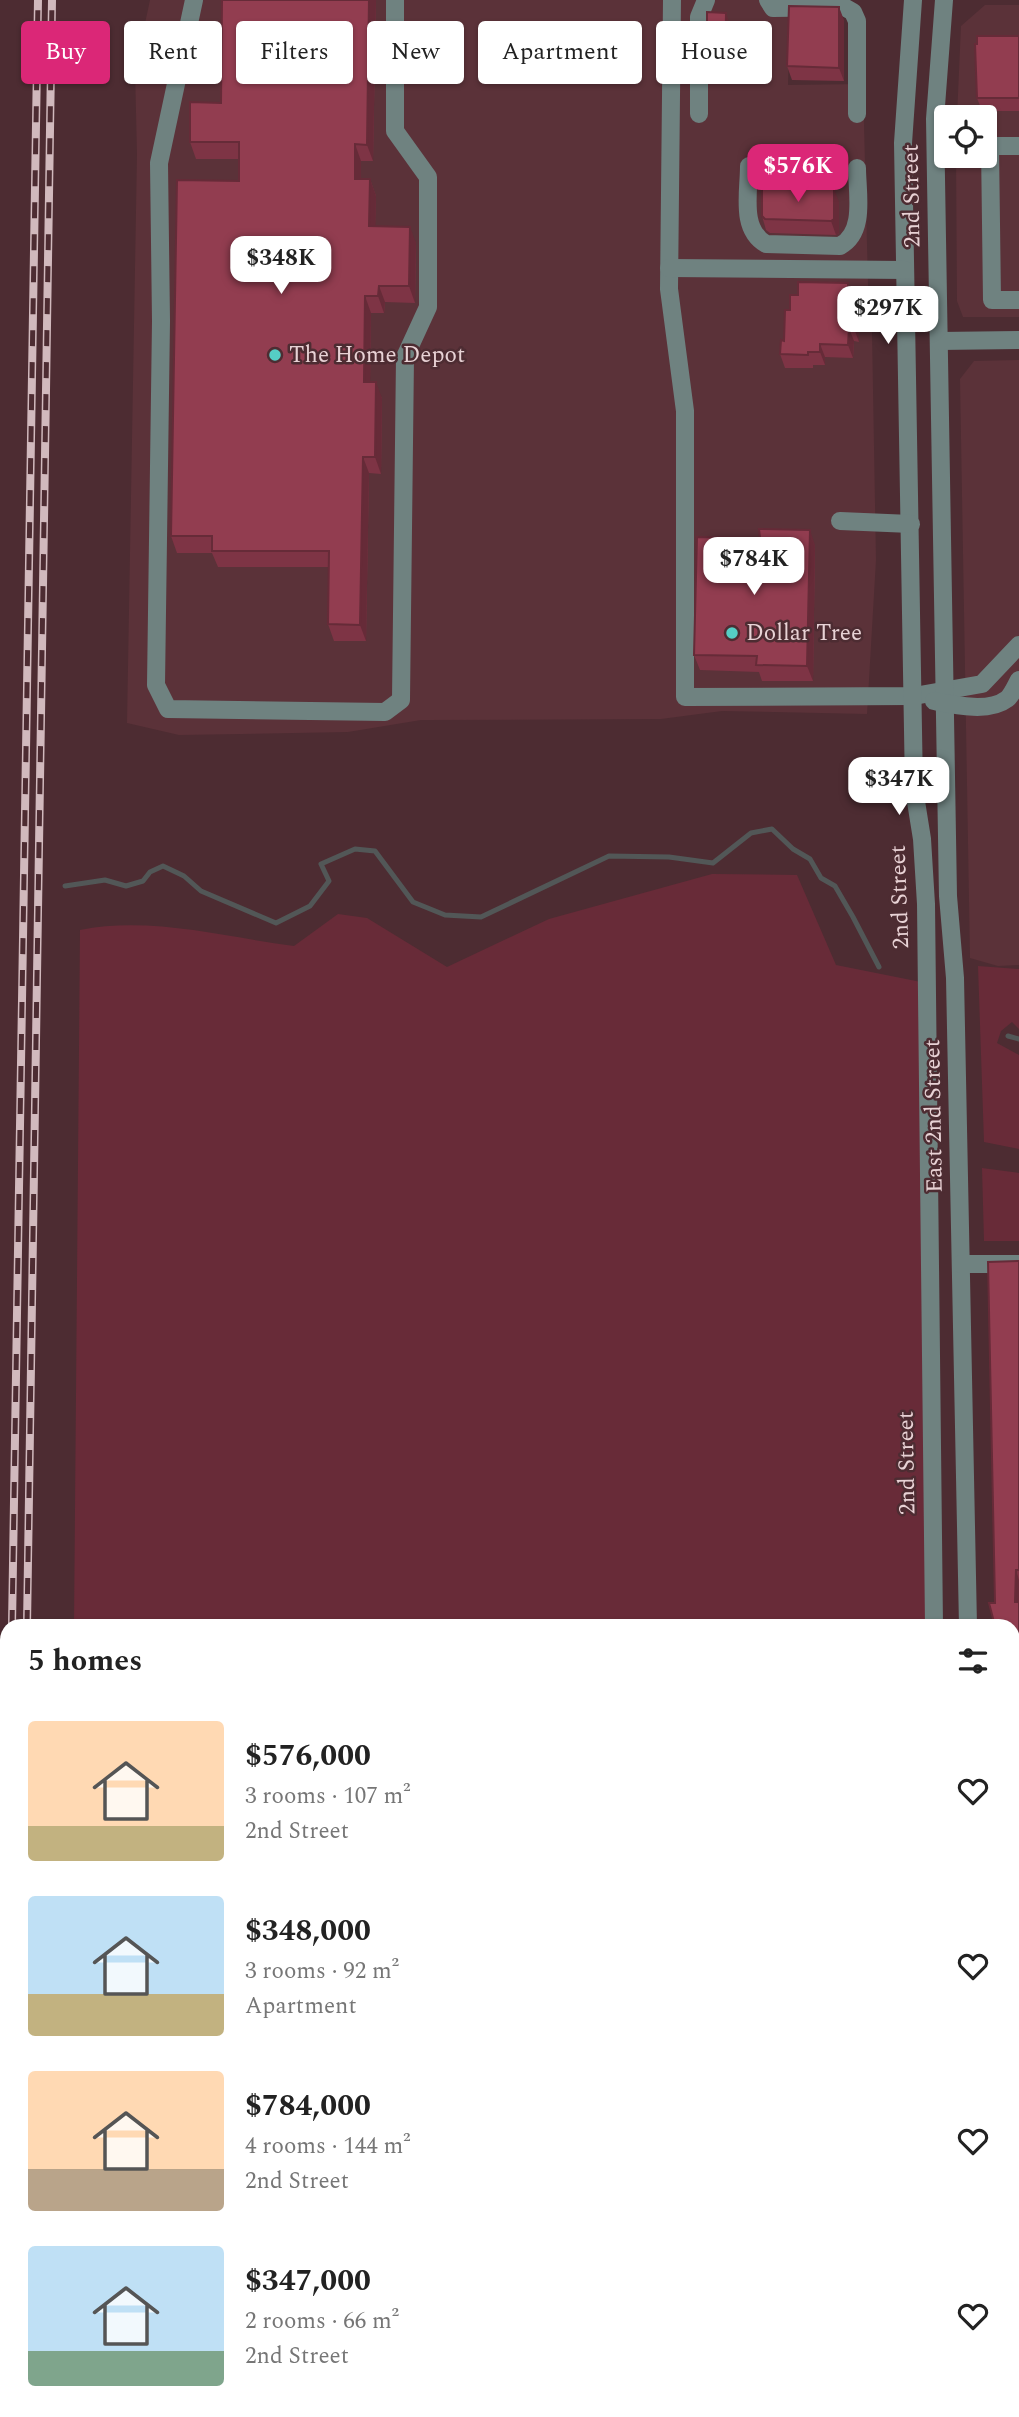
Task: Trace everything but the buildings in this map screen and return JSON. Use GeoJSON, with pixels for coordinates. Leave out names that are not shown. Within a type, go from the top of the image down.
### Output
{"type":"FeatureCollection","features":[{"type":"Feature","properties":{"kind":"street"},"geometry":{"type":"LineString","coordinates":[[194,0],[159,163],[161,321],[156,685],[168,709],[385,712],[401,700],[405,357],[428,307],[428,177],[395,131],[395,0]]}},
{"type":"Feature","properties":{"kind":"street"},"geometry":{"type":"LineString","coordinates":[[673,0],[668,289],[685,411],[685,697],[944,696],[982,684],[1019,645]]}},
{"type":"Feature","properties":{"kind":"street"},"geometry":{"type":"LineString","coordinates":[[699,114],[699,17],[706,0]]}},
{"type":"Feature","properties":{"kind":"street"},"geometry":{"type":"LineString","coordinates":[[768,0],[773,8],[844,7],[853,12],[856,21],[857,114]]}},
{"type":"Feature","properties":{"kind":"street","name":"2nd Street"},"geometry":{"type":"LineString","coordinates":[[913,0],[903,144],[915,789],[922,839],[926,904],[934,1619]]}},
{"type":"Feature","properties":{"kind":"street","name":"2nd Street"},"geometry":{"type":"LineString","coordinates":[[944,0],[935,119],[944,696],[951,937]]}},
{"type":"Feature","properties":{"kind":"street"},"geometry":{"type":"LineString","coordinates":[[1019,146],[990,146],[992,300],[1019,300]]}},
{"type":"Feature","properties":{"kind":"street"},"geometry":{"type":"LineString","coordinates":[[750,166],[748,221],[757,239],[766,244],[840,246],[849,241],[858,220],[857,167]]}},
{"type":"Feature","properties":{"kind":"street"},"geometry":{"type":"LineString","coordinates":[[669,268],[905,270]]}},
{"type":"Feature","properties":{"kind":"street"},"geometry":{"type":"LineString","coordinates":[[939,341],[1019,340]]}},
{"type":"Feature","properties":{"kind":"street"},"geometry":{"type":"LineString","coordinates":[[840,521],[911,524]]}},
{"type":"Feature","properties":{"kind":"street"},"geometry":{"type":"LineString","coordinates":[[944,696],[965,708],[988,706],[1007,699],[1019,680]]}},
{"type":"Feature","properties":{"kind":"street","name":"East 2nd Street"},"geometry":{"type":"LineString","coordinates":[[951,937],[956,978],[968,1619]]}},
{"type":"Feature","properties":{"kind":"street"},"geometry":{"type":"LineString","coordinates":[[961,1265],[1019,1264]]}},
{"type":"Feature","properties":{"kind":"shaded area"},"geometry":{"type":"Polygon","coordinates":[[[150,0],[790,0],[788,85],[863,84],[868,284],[872,332],[876,560],[867,714],[722,711],[661,719],[421,720],[348,732],[179,735],[127,723],[137,154],[135,84],[222,84],[222,21],[146,21],[150,0]]]}},
{"type":"Feature","properties":{"kind":"shaded area"},"geometry":{"type":"Polygon","coordinates":[[[985,5],[1019,5],[1019,317],[963,317],[957,301],[956,168],[997,168],[997,105],[958,105],[961,26],[985,5]]]}},
{"type":"Feature","properties":{"kind":"shaded area"},"geometry":{"type":"Polygon","coordinates":[[[1019,360],[1019,965],[998,966],[970,958],[960,379],[974,361],[1019,360]]]}},
{"type":"Feature","properties":{"kind":"shaded area"},"geometry":{"type":"Polygon","coordinates":[[[712,874],[797,875],[836,965],[926,983],[931,1619],[74,1619],[80,930],[133,925],[187,929],[294,946],[338,914],[367,918],[447,967],[549,919],[712,874]]]}},
{"type":"Feature","properties":{"kind":"shaded area"},"geometry":{"type":"Polygon","coordinates":[[[978,966],[1019,969],[1019,1029],[1012,1022],[1001,1031],[997,1043],[1019,1055],[1019,1149],[984,1142],[978,966]]]}},
{"type":"Feature","properties":{"kind":"shaded area"},"geometry":{"type":"Polygon","coordinates":[[[982,1168],[1019,1173],[1019,1241],[984,1241],[982,1168]]]}},
{"type":"Feature","properties":{"kind":"waterway"},"geometry":{"type":"LineString","coordinates":[[65,886],[105,880],[126,886],[143,881],[150,872],[163,866],[184,876],[201,891],[276,923],[310,906],[329,881],[321,864],[355,849],[375,851],[413,902],[445,915],[481,917],[609,856],[669,857],[713,863],[751,833],[772,829],[793,849],[810,859],[821,878],[835,886],[879,967]]}},
{"type":"Feature","properties":{"kind":"waterway"},"geometry":{"type":"LineString","coordinates":[[1008,1036],[1019,1039]]}},
{"type":"Feature","properties":{"kind":"railway"},"geometry":{"type":"LineString","coordinates":[[12,1619],[38,0]]}},
{"type":"Feature","properties":{"kind":"railway"},"geometry":{"type":"LineString","coordinates":[[27,1619],[52,0]]}},
{"type":"Feature","properties":{"kind":"place","name":"The Home Depot"},"geometry":{"type":"Point","coordinates":[275,355]}},
{"type":"Feature","properties":{"kind":"place","name":"Dollar Tree"},"geometry":{"type":"Point","coordinates":[732,633]}}]}
